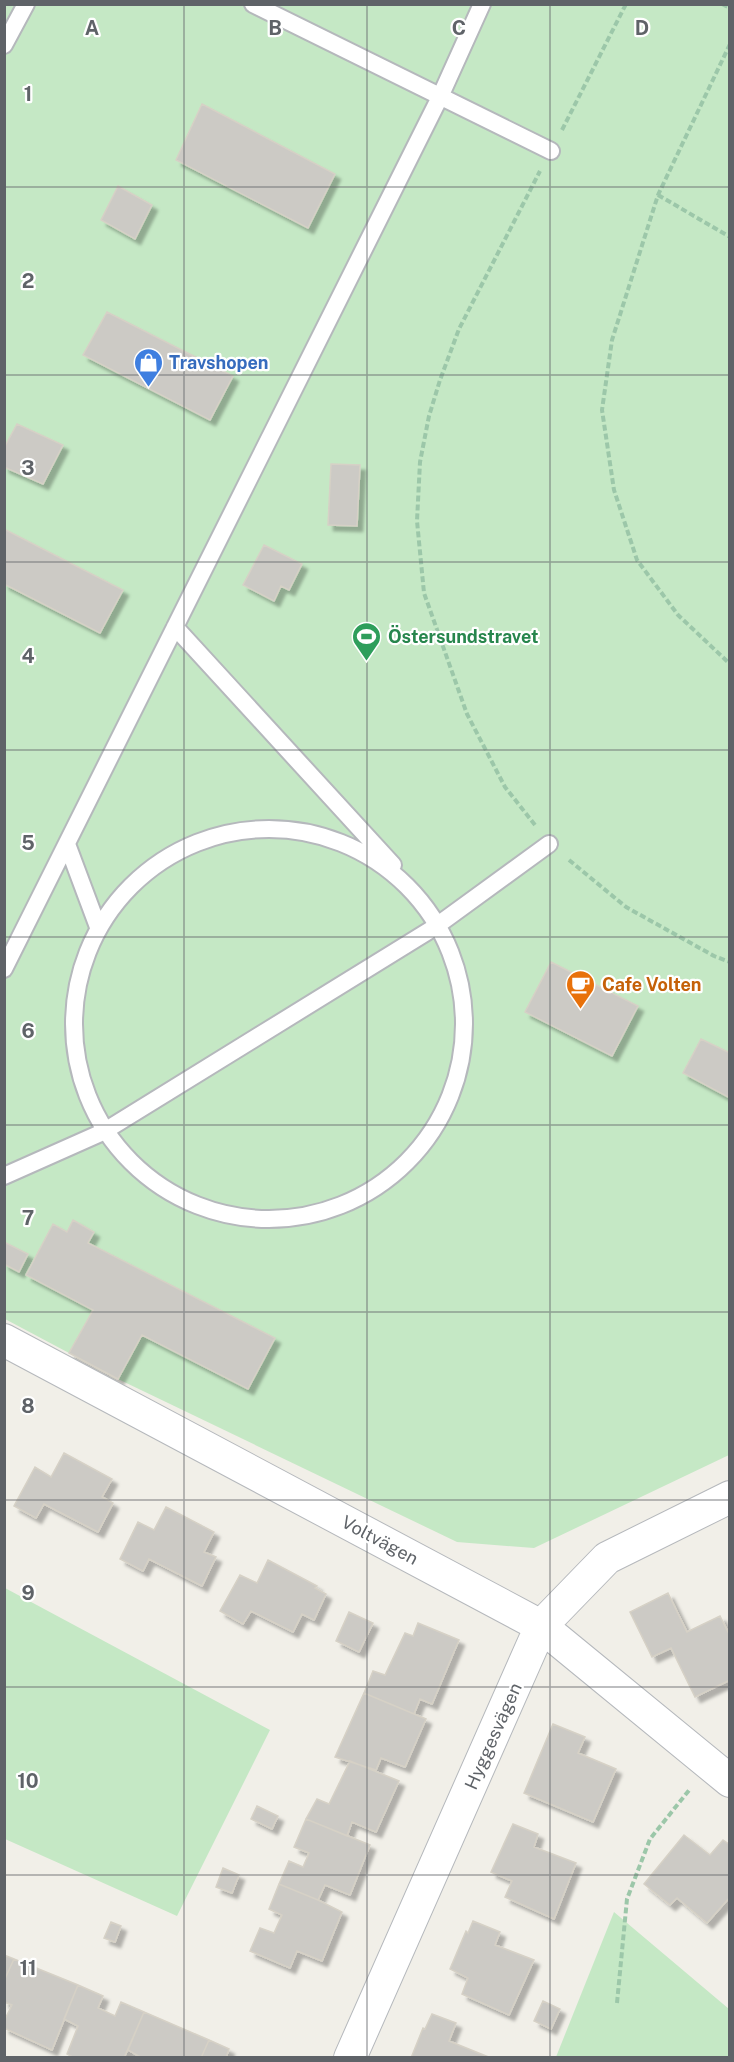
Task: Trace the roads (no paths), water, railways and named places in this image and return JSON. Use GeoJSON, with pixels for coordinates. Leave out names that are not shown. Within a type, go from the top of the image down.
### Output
{"type":"FeatureCollection","features":[{"type":"Feature","properties":{"kind":"street","name":"Voltvägen"},"geometry":{"type":"LineString","coordinates":[[4,1340],[542,1626],[720,1773]]}},
{"type":"Feature","properties":{"kind":"street","name":"Hyggesvägen"},"geometry":{"type":"LineString","coordinates":[[350,2058],[542,1626],[607,1558],[729,1497]]}},
{"type":"Feature","properties":{"kind":"lane"},"geometry":{"type":"LineString","coordinates":[[4,45],[26,4]]}},
{"type":"Feature","properties":{"kind":"lane"},"geometry":{"type":"LineString","coordinates":[[253,4],[551,151]]}},
{"type":"Feature","properties":{"kind":"lane"},"geometry":{"type":"LineString","coordinates":[[4,969],[440,97],[482,4]]}},
{"type":"Feature","properties":{"kind":"lane"},"geometry":{"type":"LineString","coordinates":[[175,627],[399,872],[435,927],[462,978],[466,1041],[450,1102],[445,1111],[416,1155],[367,1194],[308,1216],[246,1218],[185,1201],[134,1165],[104,1132],[76,1053],[76,988],[98,927],[141,874],[200,840],[266,826],[330,840],[399,872]]}},
{"type":"Feature","properties":{"kind":"lane"},"geometry":{"type":"LineString","coordinates":[[67,844],[98,927]]}},
{"type":"Feature","properties":{"kind":"lane"},"geometry":{"type":"LineString","coordinates":[[4,1176],[104,1132],[435,927],[549,844]]}},
{"type":"Feature","properties":{"kind":"place","name":"Travshopen"},"geometry":{"type":"Point","coordinates":[148,388]}},
{"type":"Feature","properties":{"kind":"place","name":"Östersundstravet"},"geometry":{"type":"Point","coordinates":[367,662]}},
{"type":"Feature","properties":{"kind":"place","name":"Cafe Volten"},"geometry":{"type":"Point","coordinates":[581,1010]}}]}
